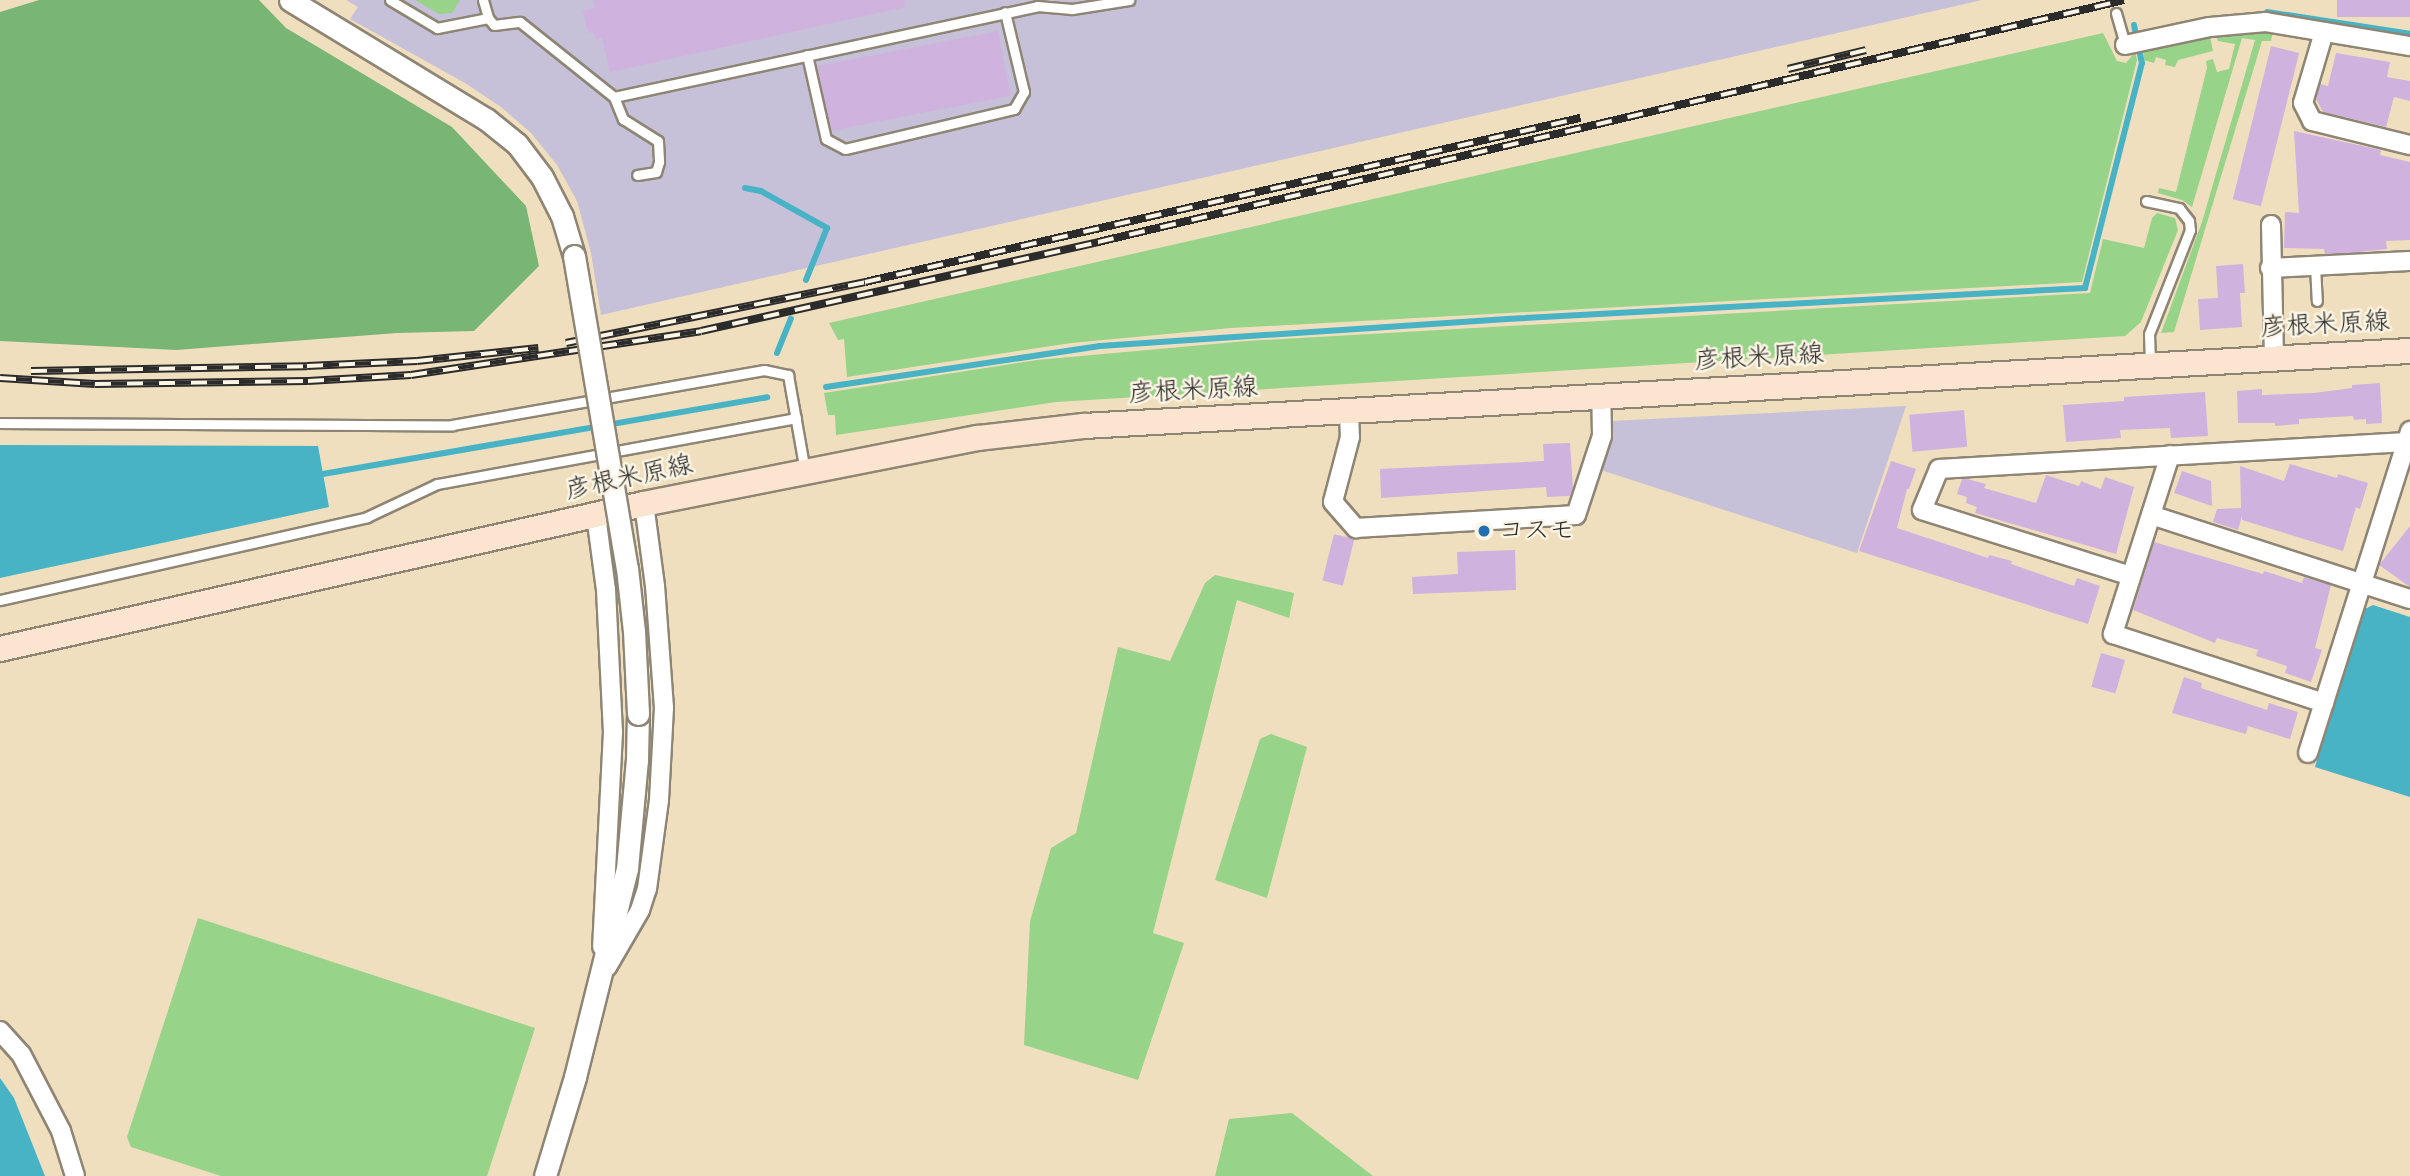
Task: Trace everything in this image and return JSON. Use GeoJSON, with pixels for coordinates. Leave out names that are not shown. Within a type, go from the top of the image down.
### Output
{"type":"FeatureCollection","features":[{"type":"Feature","properties":{"kind":"main road","name":"彦根米原線"},"geometry":{"type":"LineString","coordinates":[[0,649],[644,503],[1005,435],[1084,426],[2410,351]]}},
{"type":"Feature","properties":{"kind":"street"},"geometry":{"type":"LineString","coordinates":[[290,0],[314,9],[475,113],[517,144],[542,177],[562,216],[574,256],[627,568],[634,631],[638,760],[627,869],[601,978],[545,1176]]}},
{"type":"Feature","properties":{"kind":"street"},"geometry":{"type":"LineString","coordinates":[[2124,45],[2210,27],[2266,22],[2410,46]]}},
{"type":"Feature","properties":{"kind":"street"},"geometry":{"type":"LineString","coordinates":[[2324,32],[2303,103],[2312,121],[2410,145]]}},
{"type":"Feature","properties":{"kind":"street"},"geometry":{"type":"LineString","coordinates":[[2271,225],[2267,245],[2274,357]]}},
{"type":"Feature","properties":{"kind":"street"},"geometry":{"type":"LineString","coordinates":[[2270,268],[2410,261]]}},
{"type":"Feature","properties":{"kind":"street"},"geometry":{"type":"LineString","coordinates":[[1349,411],[1350,437],[1333,502],[1356,528],[1576,515],[1602,436],[1601,397]]}},
{"type":"Feature","properties":{"kind":"street"},"geometry":{"type":"LineString","coordinates":[[2131,576],[1922,510],[1939,469],[2408,437],[2404,470],[2362,583],[2308,753]]}},
{"type":"Feature","properties":{"kind":"street"},"geometry":{"type":"LineString","coordinates":[[2170,455],[2113,634],[2324,703]]}},
{"type":"Feature","properties":{"kind":"street"},"geometry":{"type":"LineString","coordinates":[[601,978],[640,910],[648,889],[659,800],[664,708],[655,586],[644,503]]}},
{"type":"Feature","properties":{"kind":"street"},"geometry":{"type":"LineString","coordinates":[[596,515],[606,590],[614,732],[601,978]]}},
{"type":"Feature","properties":{"kind":"street"},"geometry":{"type":"LineString","coordinates":[[2151,515],[2410,598]]}},
{"type":"Feature","properties":{"kind":"street"},"geometry":{"type":"LineString","coordinates":[[0,1031],[27,1065],[61,1132],[75,1176]]}},
{"type":"Feature","properties":{"kind":"lane"},"geometry":{"type":"LineString","coordinates":[[390,0],[437,28],[488,18]]}},
{"type":"Feature","properties":{"kind":"lane"},"geometry":{"type":"LineString","coordinates":[[484,0],[488,18],[494,24],[520,22],[614,97],[623,119],[658,141],[659,162],[656,172],[648,176],[637,176]]}},
{"type":"Feature","properties":{"kind":"lane"},"geometry":{"type":"LineString","coordinates":[[614,97],[1037,5],[1046,0]]}},
{"type":"Feature","properties":{"kind":"lane"},"geometry":{"type":"LineString","coordinates":[[1037,5],[1072,9],[1129,0]]}},
{"type":"Feature","properties":{"kind":"lane"},"geometry":{"type":"LineString","coordinates":[[807,55],[826,139],[845,149],[1014,110],[1024,92],[1005,12]]}},
{"type":"Feature","properties":{"kind":"lane"},"geometry":{"type":"LineString","coordinates":[[2116,13],[2124,45]]}},
{"type":"Feature","properties":{"kind":"lane"},"geometry":{"type":"LineString","coordinates":[[2146,201],[2179,208],[2189,221],[2190,230],[2149,334],[2150,364]]}},
{"type":"Feature","properties":{"kind":"lane"},"geometry":{"type":"LineString","coordinates":[[2315,266],[2317,301]]}},
{"type":"Feature","properties":{"kind":"lane"},"geometry":{"type":"LineString","coordinates":[[0,423],[452,425],[764,370],[788,375],[805,472]]}},
{"type":"Feature","properties":{"kind":"lane"},"geometry":{"type":"LineString","coordinates":[[0,600],[367,517],[437,484],[796,418]]}},
{"type":"Feature","properties":{"kind":"shaded area"},"geometry":{"type":"Polygon","coordinates":[[[346,0],[1982,0],[601,315],[591,253],[577,201],[557,165],[531,133],[501,107],[465,83],[350,19],[358,7],[346,0]]]}},
{"type":"Feature","properties":{"kind":"shaded area"},"geometry":{"type":"Polygon","coordinates":[[[1906,406],[1857,553],[1601,470],[1611,439],[1611,421],[1906,406]]]}},
{"type":"Feature","properties":{"kind":"green space"},"geometry":{"type":"Polygon","coordinates":[[[39,0],[259,0],[286,28],[452,127],[526,206],[539,266],[474,331],[397,333],[176,350],[0,341],[0,12],[39,0]]]}},
{"type":"Feature","properties":{"kind":"green space"},"geometry":{"type":"Polygon","coordinates":[[[415,0],[460,0],[452,13],[439,14],[415,0]]]}},
{"type":"Feature","properties":{"kind":"green space"},"geometry":{"type":"Polygon","coordinates":[[[2255,29],[2273,31],[2271,41],[2262,41],[2174,332],[2161,333],[2202,222],[2255,40],[2242,38],[2192,207],[2182,200],[2158,193],[2159,188],[2176,192],[2207,68],[2206,61],[2213,59],[2217,72],[2229,69],[2235,44],[2218,41],[2216,36],[2210,37],[2213,51],[2178,60],[2175,67],[2165,65],[2166,60],[2156,57],[2154,63],[2144,60],[2143,47],[2195,35],[2255,29]]]}},
{"type":"Feature","properties":{"kind":"green space"},"geometry":{"type":"Polygon","coordinates":[[[2103,33],[2117,61],[2126,63],[2135,52],[2137,60],[2082,282],[1231,328],[1071,343],[847,377],[844,339],[838,340],[829,323],[2103,33]]]}},
{"type":"Feature","properties":{"kind":"green space"},"geometry":{"type":"Polygon","coordinates":[[[2157,213],[2175,218],[2178,230],[2141,322],[2125,336],[1056,402],[836,435],[835,415],[828,415],[824,393],[1037,360],[1247,341],[2090,293],[2103,239],[2144,248],[2152,218],[2157,213]]]}},
{"type":"Feature","properties":{"kind":"green space"},"geometry":{"type":"Polygon","coordinates":[[[1215,575],[1294,593],[1289,618],[1237,600],[1153,933],[1184,943],[1138,1080],[1024,1045],[1030,921],[1051,848],[1076,833],[1118,647],[1170,661],[1205,583],[1215,575]]]}},
{"type":"Feature","properties":{"kind":"green space"},"geometry":{"type":"Polygon","coordinates":[[[1271,734],[1307,747],[1267,898],[1215,880],[1260,739],[1271,734]]]}},
{"type":"Feature","properties":{"kind":"green space"},"geometry":{"type":"Polygon","coordinates":[[[198,918],[535,1028],[487,1176],[221,1176],[131,1147],[127,1137],[198,918]]]}},
{"type":"Feature","properties":{"kind":"green space"},"geometry":{"type":"Polygon","coordinates":[[[1292,1113],[1373,1176],[1215,1176],[1229,1119],[1292,1113]]]}},
{"type":"Feature","properties":{"kind":"water"},"geometry":{"type":"Polygon","coordinates":[[[0,445],[318,446],[329,507],[0,578],[0,445]]]}},
{"type":"Feature","properties":{"kind":"water"},"geometry":{"type":"Polygon","coordinates":[[[2373,605],[2410,617],[2410,797],[2315,767],[2365,609],[2373,605]]]}},
{"type":"Feature","properties":{"kind":"water"},"geometry":{"type":"Polygon","coordinates":[[[0,1078],[14,1098],[45,1176],[0,1176],[0,1078]]]}},
{"type":"Feature","properties":{"kind":"building"},"geometry":{"type":"Polygon","coordinates":[[[593,0],[905,0],[906,7],[610,72],[602,38],[596,40],[593,32],[588,33],[583,11],[595,8],[593,0]]]}},
{"type":"Feature","properties":{"kind":"building"},"geometry":{"type":"Polygon","coordinates":[[[2337,0],[2410,0],[2410,17],[2337,17],[2337,0]]]}},
{"type":"Feature","properties":{"kind":"building"},"geometry":{"type":"Polygon","coordinates":[[[998,31],[1011,96],[830,131],[817,66],[998,31]]]}},
{"type":"Feature","properties":{"kind":"building"},"geometry":{"type":"Polygon","coordinates":[[[2271,46],[2299,53],[2261,206],[2233,199],[2271,46]]]}},
{"type":"Feature","properties":{"kind":"building"},"geometry":{"type":"Polygon","coordinates":[[[2336,53],[2390,62],[2387,77],[2410,81],[2410,101],[2394,97],[2386,127],[2323,112],[2316,99],[2320,84],[2328,86],[2336,53]]]}},
{"type":"Feature","properties":{"kind":"building"},"geometry":{"type":"Polygon","coordinates":[[[2294,131],[2381,150],[2380,155],[2410,162],[2410,240],[2386,241],[2387,249],[2350,253],[2325,254],[2324,249],[2284,248],[2285,212],[2299,213],[2294,131]]]}},
{"type":"Feature","properties":{"kind":"building"},"geometry":{"type":"Polygon","coordinates":[[[2243,264],[2245,293],[2240,293],[2242,327],[2200,330],[2198,299],[2218,298],[2216,266],[2243,264]]]}},
{"type":"Feature","properties":{"kind":"building"},"geometry":{"type":"Polygon","coordinates":[[[2380,383],[2382,423],[2366,424],[2366,419],[2354,420],[2353,416],[2299,419],[2299,424],[2275,426],[2275,423],[2238,423],[2237,391],[2262,389],[2262,395],[2314,393],[2352,388],[2352,385],[2380,383]]]}},
{"type":"Feature","properties":{"kind":"building"},"geometry":{"type":"Polygon","coordinates":[[[2205,392],[2208,436],[2171,438],[2170,428],[2120,430],[2121,438],[2066,442],[2063,405],[2124,401],[2124,397],[2205,392]]]}},
{"type":"Feature","properties":{"kind":"building"},"geometry":{"type":"Polygon","coordinates":[[[1964,410],[1967,447],[1912,452],[1909,415],[1964,410]]]}},
{"type":"Feature","properties":{"kind":"building"},"geometry":{"type":"Polygon","coordinates":[[[1570,443],[1573,488],[1570,496],[1547,497],[1546,487],[1381,498],[1380,469],[1544,461],[1543,444],[1570,443]]]}},
{"type":"Feature","properties":{"kind":"building"},"geometry":{"type":"Polygon","coordinates":[[[1891,461],[1916,469],[1907,489],[1897,528],[1988,558],[1989,555],[2012,561],[2011,564],[2074,586],[2077,578],[2100,586],[2088,624],[1859,551],[1891,461]]]}},
{"type":"Feature","properties":{"kind":"building"},"geometry":{"type":"Polygon","coordinates":[[[2290,464],[2337,478],[2338,474],[2368,483],[2360,509],[2356,507],[2343,551],[2242,520],[2242,516],[2238,530],[2213,522],[2217,509],[2241,508],[2240,466],[2284,481],[2290,464]]]}},
{"type":"Feature","properties":{"kind":"building"},"geometry":{"type":"Polygon","coordinates":[[[2182,471],[2211,481],[2212,506],[2174,493],[2182,471]]]}},
{"type":"Feature","properties":{"kind":"building"},"geometry":{"type":"Polygon","coordinates":[[[2046,475],[2079,486],[2081,481],[2101,489],[2105,477],[2134,487],[2116,554],[1975,513],[1977,507],[1966,503],[1967,497],[1957,494],[1962,479],[1967,479],[1986,484],[1984,488],[2036,503],[2046,475]]]}},
{"type":"Feature","properties":{"kind":"building"},"geometry":{"type":"Polygon","coordinates":[[[2410,526],[2410,587],[2379,565],[2410,526]]]}},
{"type":"Feature","properties":{"kind":"building"},"geometry":{"type":"Polygon","coordinates":[[[1334,534],[1354,539],[1343,586],[1322,581],[1334,534]]]}},
{"type":"Feature","properties":{"kind":"building"},"geometry":{"type":"Polygon","coordinates":[[[2154,542],[2263,574],[2264,571],[2302,583],[2304,577],[2331,585],[2315,648],[2322,650],[2311,682],[2285,673],[2287,666],[2256,656],[2258,650],[2217,638],[2215,643],[2133,610],[2154,542]]]}},
{"type":"Feature","properties":{"kind":"building"},"geometry":{"type":"Polygon","coordinates":[[[1515,550],[1516,590],[1413,594],[1412,577],[1458,574],[1457,552],[1515,550]]]}},
{"type":"Feature","properties":{"kind":"building"},"geometry":{"type":"Polygon","coordinates":[[[2101,653],[2125,660],[2115,694],[2091,687],[2101,653]]]}},
{"type":"Feature","properties":{"kind":"building"},"geometry":{"type":"Polygon","coordinates":[[[2184,677],[2202,683],[2201,688],[2267,710],[2269,703],[2298,712],[2290,739],[2248,726],[2246,734],[2172,713],[2184,677]]]}},
{"type":"Feature","properties":{"kind":"waterway"},"geometry":{"type":"LineString","coordinates":[[2267,12],[2410,34]]}},
{"type":"Feature","properties":{"kind":"waterway"},"geometry":{"type":"LineString","coordinates":[[2134,25],[2136,35]]}},
{"type":"Feature","properties":{"kind":"waterway"},"geometry":{"type":"LineString","coordinates":[[826,387],[1100,346],[1507,319],[2085,288],[2142,63],[2139,50]]}},
{"type":"Feature","properties":{"kind":"waterway"},"geometry":{"type":"LineString","coordinates":[[745,188],[761,191],[827,228],[806,280]]}},
{"type":"Feature","properties":{"kind":"waterway"},"geometry":{"type":"LineString","coordinates":[[777,353],[791,319]]}},
{"type":"Feature","properties":{"kind":"waterway"},"geometry":{"type":"LineString","coordinates":[[317,475],[767,397]]}},
{"type":"Feature","properties":{"kind":"railway"},"geometry":{"type":"LineString","coordinates":[[0,378],[95,384],[308,381],[411,375],[701,331],[1098,242],[2124,0]]}},
{"type":"Feature","properties":{"kind":"railway"},"geometry":{"type":"LineString","coordinates":[[1788,69],[1866,50]]}},
{"type":"Feature","properties":{"kind":"railway"},"geometry":{"type":"LineString","coordinates":[[566,343],[865,282],[1580,118]]}},
{"type":"Feature","properties":{"kind":"railway"},"geometry":{"type":"LineString","coordinates":[[31,371],[307,366],[417,361],[538,348]]}},
{"type":"Feature","properties":{"kind":"place","name":"コスモ"},"geometry":{"type":"Point","coordinates":[1484,531]}}]}
